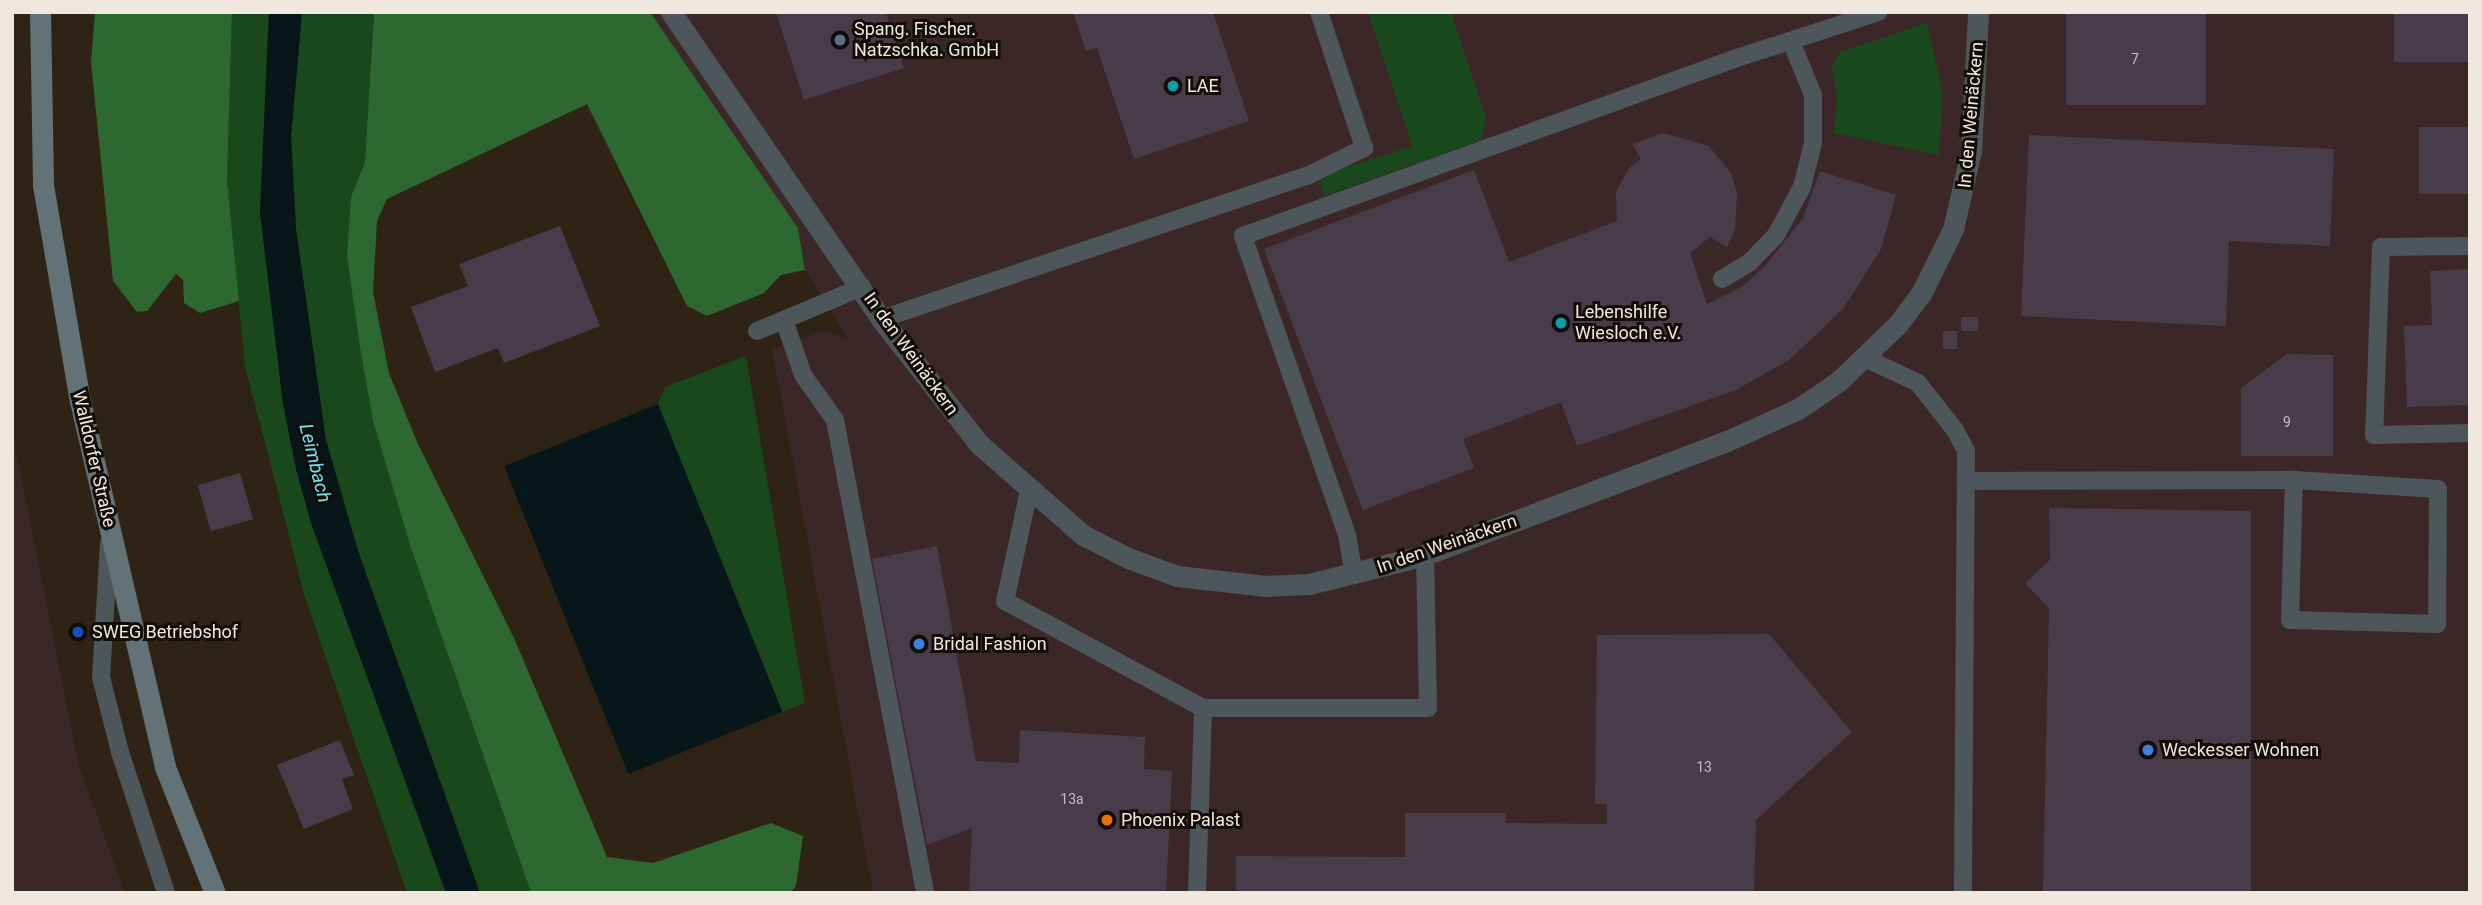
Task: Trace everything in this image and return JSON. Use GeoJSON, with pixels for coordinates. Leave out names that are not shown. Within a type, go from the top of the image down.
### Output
{"type":"FeatureCollection","features":[{"type":"Feature","properties":{"kind":"street","name":"Walldorfer Straße"},"geometry":{"type":"LineString","coordinates":[[40,12],[43,185],[80,401],[165,767],[215,893]]}},
{"type":"Feature","properties":{"kind":"street","name":"In den Weinäckern"},"geometry":{"type":"LineString","coordinates":[[671,12],[881,318],[979,444],[1029,491],[1083,535],[1177,576],[1266,586],[1354,575],[1425,555],[1727,441],[1798,409],[1865,358],[1921,294],[1954,229],[1971,151],[1978,12]]}},
{"type":"Feature","properties":{"kind":"lane"},"geometry":{"type":"LineString","coordinates":[[881,318],[1307,176],[1364,148],[1319,12]]}},
{"type":"Feature","properties":{"kind":"lane"},"geometry":{"type":"LineString","coordinates":[[1354,575],[1347,535],[1243,236],[1879,12]]}},
{"type":"Feature","properties":{"kind":"lane"},"geometry":{"type":"LineString","coordinates":[[1722,279],[1750,262],[1776,235],[1801,187],[1813,143],[1813,95],[1791,41]]}},
{"type":"Feature","properties":{"kind":"lane"},"geometry":{"type":"LineString","coordinates":[[2470,246],[2381,247],[2374,435],[2470,433]]}},
{"type":"Feature","properties":{"kind":"lane"},"geometry":{"type":"LineString","coordinates":[[757,331],[862,287]]}},
{"type":"Feature","properties":{"kind":"lane"},"geometry":{"type":"LineString","coordinates":[[784,320],[803,374],[835,420],[925,893]]}},
{"type":"Feature","properties":{"kind":"lane"},"geometry":{"type":"LineString","coordinates":[[1865,358],[1918,383],[1955,430],[1966,451],[1968,481],[1963,893]]}},
{"type":"Feature","properties":{"kind":"lane"},"geometry":{"type":"LineString","coordinates":[[1968,481],[2294,480],[2438,489],[2437,624],[2290,620],[2294,480]]}},
{"type":"Feature","properties":{"kind":"lane"},"geometry":{"type":"LineString","coordinates":[[1029,491],[1005,601],[1203,708],[1428,708],[1425,555]]}},
{"type":"Feature","properties":{"kind":"lane"},"geometry":{"type":"LineString","coordinates":[[110,529],[101,677],[120,752],[166,893]]}},
{"type":"Feature","properties":{"kind":"lane"},"geometry":{"type":"LineString","coordinates":[[1197,893],[1203,708]]}},
{"type":"Feature","properties":{"kind":"shaded area"},"geometry":{"type":"Polygon","coordinates":[[[650,12],[2470,12],[2470,893],[873,893],[772,349],[823,331],[848,338],[805,270],[798,227],[650,12]]]}},
{"type":"Feature","properties":{"kind":"shaded area"},"geometry":{"type":"Polygon","coordinates":[[[12,430],[79,766],[125,893],[12,893],[12,430]]]}},
{"type":"Feature","properties":{"kind":"green space"},"geometry":{"type":"Polygon","coordinates":[[[95,12],[232,12],[227,181],[239,301],[200,313],[184,303],[183,280],[176,274],[147,311],[137,312],[113,281],[91,62],[95,12]]]}},
{"type":"Feature","properties":{"kind":"green space"},"geometry":{"type":"Polygon","coordinates":[[[232,12],[269,12],[260,212],[283,404],[296,469],[311,523],[446,893],[407,893],[305,597],[245,366],[227,181],[232,12]]]}},
{"type":"Feature","properties":{"kind":"green space"},"geometry":{"type":"Polygon","coordinates":[[[302,12],[374,12],[365,162],[353,193],[347,256],[451,664],[531,893],[480,893],[359,554],[326,440],[296,229],[291,136],[302,12]]]}},
{"type":"Feature","properties":{"kind":"green space"},"geometry":{"type":"Polygon","coordinates":[[[374,12],[650,12],[798,228],[805,270],[781,275],[764,293],[707,316],[687,306],[587,104],[387,199],[377,221],[373,292],[389,373],[417,442],[514,638],[607,857],[653,863],[771,823],[803,836],[796,886],[790,893],[531,893],[411,548],[373,421],[347,256],[351,197],[365,162],[374,12]]]}},
{"type":"Feature","properties":{"kind":"green space"},"geometry":{"type":"Polygon","coordinates":[[[1368,12],[1451,12],[1486,117],[1481,140],[1324,196],[1319,176],[1412,146],[1368,12]]]}},
{"type":"Feature","properties":{"kind":"green space"},"geometry":{"type":"Polygon","coordinates":[[[1927,23],[1943,94],[1939,155],[1834,133],[1837,99],[1832,66],[1840,52],[1927,23]]]}},
{"type":"Feature","properties":{"kind":"green space"},"geometry":{"type":"Polygon","coordinates":[[[746,356],[805,703],[780,713],[658,404],[665,387],[746,356]]]}},
{"type":"Feature","properties":{"kind":"water","name":"Leimbach"},"geometry":{"type":"Polygon","coordinates":[[[269,12],[302,12],[291,136],[296,229],[326,441],[359,554],[480,893],[446,893],[311,523],[296,469],[283,404],[260,212],[269,12]]]}},
{"type":"Feature","properties":{"kind":"water"},"geometry":{"type":"Polygon","coordinates":[[[658,404],[782,712],[628,774],[504,466],[658,404]]]}},
{"type":"Feature","properties":{"kind":"building","name":"Spang. Fischer. Natzschka. GmbH"},"geometry":{"type":"Polygon","coordinates":[[[776,12],[886,12],[904,68],[804,100],[776,12]]]}},
{"type":"Feature","properties":{"kind":"building","name":"LAE"},"geometry":{"type":"Polygon","coordinates":[[[1073,12],[1213,12],[1249,121],[1134,159],[1097,48],[1086,51],[1073,12]]]}},
{"type":"Feature","properties":{"kind":"building"},"geometry":{"type":"Polygon","coordinates":[[[2066,12],[2206,12],[2206,105],[2066,105],[2066,12]]]}},
{"type":"Feature","properties":{"kind":"building"},"geometry":{"type":"Polygon","coordinates":[[[2394,12],[2470,12],[2470,62],[2394,62],[2394,12]]]}},
{"type":"Feature","properties":{"kind":"building"},"geometry":{"type":"Polygon","coordinates":[[[2419,127],[2470,127],[2470,194],[2419,194],[2419,127]]]}},
{"type":"Feature","properties":{"kind":"building","name":"Lebenshilfe Wiesloch e.V."},"geometry":{"type":"Polygon","coordinates":[[[1663,133],[1709,146],[1731,173],[1737,194],[1735,229],[1727,247],[1710,237],[1690,253],[1707,304],[1743,286],[1766,265],[1803,218],[1820,171],[1896,195],[1881,249],[1843,309],[1789,360],[1736,390],[1577,446],[1561,402],[1463,439],[1474,468],[1363,510],[1264,249],[1474,170],[1509,262],[1617,221],[1616,192],[1629,168],[1641,159],[1632,144],[1663,133]]]}},
{"type":"Feature","properties":{"kind":"building"},"geometry":{"type":"Polygon","coordinates":[[[2029,135],[2334,149],[2330,246],[2229,241],[2226,326],[2021,316],[2029,135]]]}},
{"type":"Feature","properties":{"kind":"building"},"geometry":{"type":"Polygon","coordinates":[[[560,226],[600,326],[504,363],[498,348],[435,372],[411,307],[468,286],[459,264],[560,226]]]}},
{"type":"Feature","properties":{"kind":"building"},"geometry":{"type":"Polygon","coordinates":[[[2470,269],[2470,405],[2407,407],[2404,326],[2432,325],[2430,271],[2470,269]]]}},
{"type":"Feature","properties":{"kind":"building"},"geometry":{"type":"Polygon","coordinates":[[[1961,317],[1978,317],[1978,331],[1961,331],[1961,317]]]}},
{"type":"Feature","properties":{"kind":"building"},"geometry":{"type":"Polygon","coordinates":[[[1943,331],[1957,331],[1957,349],[1943,349],[1943,331]]]}},
{"type":"Feature","properties":{"kind":"building"},"geometry":{"type":"Polygon","coordinates":[[[2287,354],[2333,355],[2333,456],[2241,456],[2241,388],[2287,354]]]}},
{"type":"Feature","properties":{"kind":"building"},"geometry":{"type":"Polygon","coordinates":[[[240,473],[253,519],[211,531],[198,485],[240,473]]]}},
{"type":"Feature","properties":{"kind":"building","name":"Weckesser Wohnen"},"geometry":{"type":"Polygon","coordinates":[[[2049,508],[2251,511],[2251,893],[2043,893],[2049,608],[2025,583],[2050,560],[2049,508]]]}},
{"type":"Feature","properties":{"kind":"building"},"geometry":{"type":"Polygon","coordinates":[[[937,546],[976,761],[1019,763],[1020,730],[1145,737],[1144,769],[1172,771],[1166,893],[969,893],[972,828],[927,845],[872,559],[937,546]]]}},
{"type":"Feature","properties":{"kind":"building"},"geometry":{"type":"Polygon","coordinates":[[[1769,634],[1852,732],[1756,820],[1754,893],[1236,893],[1236,856],[1405,857],[1405,813],[1506,813],[1506,823],[1607,824],[1607,804],[1595,804],[1597,635],[1769,634]]]}},
{"type":"Feature","properties":{"kind":"building"},"geometry":{"type":"Polygon","coordinates":[[[340,740],[354,775],[342,779],[353,809],[304,829],[277,765],[340,740]]]}},
{"type":"Feature","properties":{"kind":"place","name":"Spang. Fischer. Natzschka. GmbH"},"geometry":{"type":"Point","coordinates":[840,40]}},
{"type":"Feature","properties":{"kind":"place","name":"LAE"},"geometry":{"type":"Point","coordinates":[1173,86]}},
{"type":"Feature","properties":{"kind":"place","name":"Lebenshilfe Wiesloch e.V."},"geometry":{"type":"Point","coordinates":[1561,323]}},
{"type":"Feature","properties":{"kind":"place","name":"SWEG Betriebshof"},"geometry":{"type":"Point","coordinates":[78,632]}},
{"type":"Feature","properties":{"kind":"place","name":"Bridal Fashion"},"geometry":{"type":"Point","coordinates":[919,644]}},
{"type":"Feature","properties":{"kind":"place","name":"Weckesser Wohnen"},"geometry":{"type":"Point","coordinates":[2148,750]}},
{"type":"Feature","properties":{"kind":"place","name":"Phoenix Palast"},"geometry":{"type":"Point","coordinates":[1107,820]}}]}
